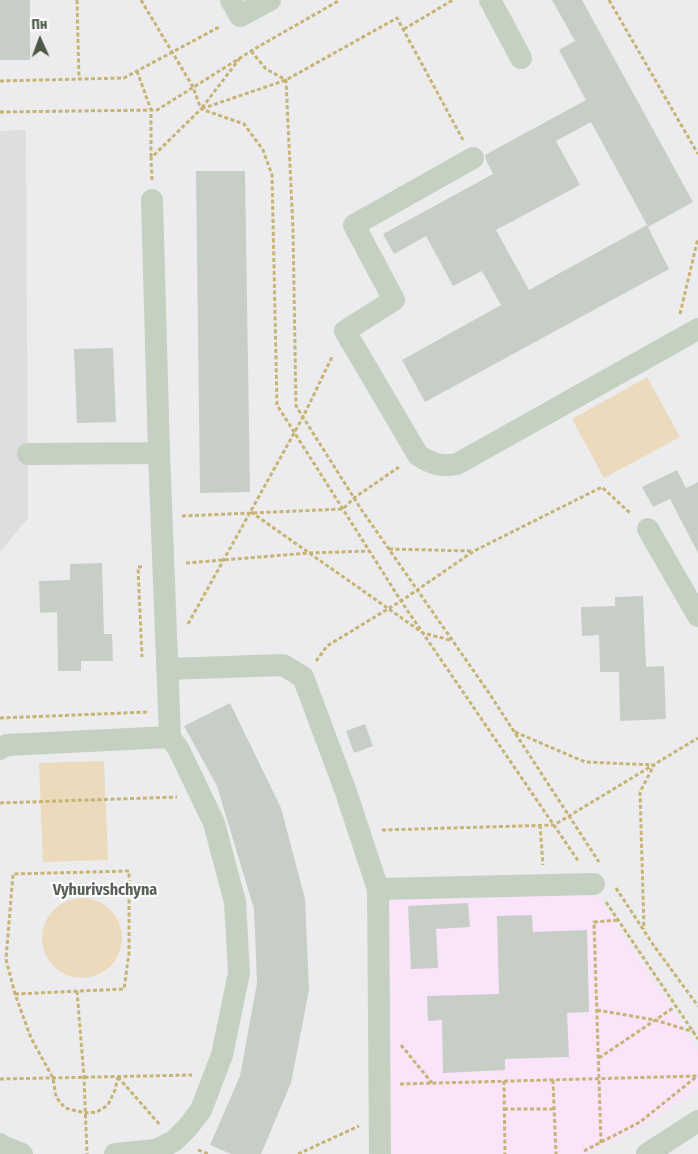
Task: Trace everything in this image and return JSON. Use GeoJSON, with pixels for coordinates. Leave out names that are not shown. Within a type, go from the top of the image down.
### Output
{"type":"FeatureCollection","features":[{"type":"Feature","properties":{"kind":"street"},"geometry":{"type":"LineString","coordinates":[[235,8],[270,0]]}},
{"type":"Feature","properties":{"kind":"street"},"geometry":{"type":"LineString","coordinates":[[490,0],[521,58]]}},
{"type":"Feature","properties":{"kind":"street"},"geometry":{"type":"LineString","coordinates":[[472,158],[354,225],[394,300],[344,331],[418,455],[430,462],[444,466],[457,464],[698,329]]}},
{"type":"Feature","properties":{"kind":"street"},"geometry":{"type":"LineString","coordinates":[[115,1154],[156,1150],[174,1141],[188,1127],[200,1110],[222,1055],[239,973],[234,902],[214,823],[179,750],[170,737],[152,200]]}},
{"type":"Feature","properties":{"kind":"street"},"geometry":{"type":"LineString","coordinates":[[28,454],[159,453]]}},
{"type":"Feature","properties":{"kind":"street"},"geometry":{"type":"LineString","coordinates":[[648,529],[698,616]]}},
{"type":"Feature","properties":{"kind":"street"},"geometry":{"type":"LineString","coordinates":[[168,669],[282,665],[303,677],[378,889],[380,1154]]}},
{"type":"Feature","properties":{"kind":"street"},"geometry":{"type":"LineString","coordinates":[[0,749],[7,745],[170,737]]}},
{"type":"Feature","properties":{"kind":"street"},"geometry":{"type":"LineString","coordinates":[[378,889],[544,885],[602,877]]}},
{"type":"Feature","properties":{"kind":"street"},"geometry":{"type":"LineString","coordinates":[[647,1154],[698,1121]]}},
{"type":"Feature","properties":{"kind":"street"},"geometry":{"type":"LineString","coordinates":[[0,1144],[22,1154]]}},
{"type":"Feature","properties":{"kind":"path"},"geometry":{"type":"LineString","coordinates":[[77,0],[79,79]]}},
{"type":"Feature","properties":{"kind":"path"},"geometry":{"type":"LineString","coordinates":[[141,0],[193,88],[201,109],[244,124],[263,150],[272,175],[277,405],[401,601],[554,825],[602,877],[644,930],[698,1006]]}},
{"type":"Feature","properties":{"kind":"path"},"geometry":{"type":"LineString","coordinates":[[0,112],[157,110],[251,51],[340,0]]}},
{"type":"Feature","properties":{"kind":"path"},"geometry":{"type":"LineString","coordinates":[[404,29],[453,0]]}},
{"type":"Feature","properties":{"kind":"path"},"geometry":{"type":"LineString","coordinates":[[609,0],[698,154]]}},
{"type":"Feature","properties":{"kind":"path"},"geometry":{"type":"LineString","coordinates":[[0,81],[124,78],[173,52],[235,8]]}},
{"type":"Feature","properties":{"kind":"path"},"geometry":{"type":"LineString","coordinates":[[201,109],[286,80],[397,18],[472,158]]}},
{"type":"Feature","properties":{"kind":"path"},"geometry":{"type":"LineString","coordinates":[[251,51],[266,69],[286,80]]}},
{"type":"Feature","properties":{"kind":"path"},"geometry":{"type":"LineString","coordinates":[[151,158],[201,109],[240,58]]}},
{"type":"Feature","properties":{"kind":"path"},"geometry":{"type":"LineString","coordinates":[[137,72],[151,110],[152,200]]}},
{"type":"Feature","properties":{"kind":"path"},"geometry":{"type":"LineString","coordinates":[[286,80],[293,230],[296,406],[354,498],[452,640],[569,816],[602,877],[618,920],[698,1039]]}},
{"type":"Feature","properties":{"kind":"path"},"geometry":{"type":"LineString","coordinates":[[672,343],[698,238]]}},
{"type":"Feature","properties":{"kind":"path"},"geometry":{"type":"LineString","coordinates":[[186,628],[303,417],[344,331]]}},
{"type":"Feature","properties":{"kind":"path"},"geometry":{"type":"LineString","coordinates":[[162,517],[343,509],[354,498],[418,455]]}},
{"type":"Feature","properties":{"kind":"path"},"geometry":{"type":"LineString","coordinates":[[303,677],[327,646],[401,601],[474,551],[602,487],[648,529]]}},
{"type":"Feature","properties":{"kind":"path"},"geometry":{"type":"LineString","coordinates":[[250,512],[423,633],[452,640]]}},
{"type":"Feature","properties":{"kind":"path"},"geometry":{"type":"LineString","coordinates":[[389,549],[474,551]]}},
{"type":"Feature","properties":{"kind":"path"},"geometry":{"type":"LineString","coordinates":[[164,564],[370,551]]}},
{"type":"Feature","properties":{"kind":"path"},"geometry":{"type":"LineString","coordinates":[[0,718],[169,711]]}},
{"type":"Feature","properties":{"kind":"path"},"geometry":{"type":"LineString","coordinates":[[514,732],[586,762],[654,765]]}},
{"type":"Feature","properties":{"kind":"path"},"geometry":{"type":"LineString","coordinates":[[359,831],[554,825],[698,738]]}},
{"type":"Feature","properties":{"kind":"path"},"geometry":{"type":"LineString","coordinates":[[644,930],[640,792],[654,765]]}},
{"type":"Feature","properties":{"kind":"path"},"geometry":{"type":"LineString","coordinates":[[0,803],[201,796]]}},
{"type":"Feature","properties":{"kind":"path"},"geometry":{"type":"LineString","coordinates":[[540,825],[544,885]]}},
{"type":"Feature","properties":{"kind":"path"},"geometry":{"type":"LineString","coordinates":[[15,994],[124,989],[130,953],[129,871],[13,874],[6,958],[15,994],[31,1038],[53,1078],[56,1097],[65,1108],[85,1113],[97,1112],[108,1104],[115,1090],[118,1076]]}},
{"type":"Feature","properties":{"kind":"path"},"geometry":{"type":"LineString","coordinates":[[601,1143],[594,922],[618,920]]}},
{"type":"Feature","properties":{"kind":"path"},"geometry":{"type":"LineString","coordinates":[[77,991],[84,1077],[87,1154]]}},
{"type":"Feature","properties":{"kind":"path"},"geometry":{"type":"LineString","coordinates":[[599,1058],[676,1006]]}},
{"type":"Feature","properties":{"kind":"path"},"geometry":{"type":"LineString","coordinates":[[597,1010],[655,1020],[694,1032]]}},
{"type":"Feature","properties":{"kind":"path"},"geometry":{"type":"LineString","coordinates":[[379,1019],[433,1084]]}},
{"type":"Feature","properties":{"kind":"path"},"geometry":{"type":"LineString","coordinates":[[0,1078],[214,1074]]}},
{"type":"Feature","properties":{"kind":"path"},"geometry":{"type":"LineString","coordinates":[[380,1085],[697,1075]]}},
{"type":"Feature","properties":{"kind":"path"},"geometry":{"type":"LineString","coordinates":[[584,1152],[640,1122],[697,1075]]}},
{"type":"Feature","properties":{"kind":"path"},"geometry":{"type":"LineString","coordinates":[[118,1076],[174,1141]]}},
{"type":"Feature","properties":{"kind":"path"},"geometry":{"type":"LineString","coordinates":[[553,1080],[556,1154]]}},
{"type":"Feature","properties":{"kind":"path"},"geometry":{"type":"LineString","coordinates":[[504,1081],[506,1154]]}},
{"type":"Feature","properties":{"kind":"path"},"geometry":{"type":"LineString","coordinates":[[504,1109],[555,1109]]}},
{"type":"Feature","properties":{"kind":"path"},"geometry":{"type":"LineString","coordinates":[[298,1154],[380,1116]]}},
{"type":"Feature","properties":{"kind":"shaded area"},"geometry":{"type":"Polygon","coordinates":[[[26,130],[28,518],[0,552],[0,131],[26,130]]]}},
{"type":"Feature","properties":{"kind":"shaded area"},"geometry":{"type":"Polygon","coordinates":[[[647,377],[680,437],[604,478],[572,419],[647,377]]]}},
{"type":"Feature","properties":{"kind":"shaded area"},"geometry":{"type":"Polygon","coordinates":[[[104,761],[108,860],[43,862],[39,763],[104,761]]]}},
{"type":"Feature","properties":{"kind":"shaded area"},"geometry":{"type":"Polygon","coordinates":[[[592,887],[698,1049],[698,1088],[645,1125],[586,1154],[384,1154],[381,892],[592,887]]]}},
{"type":"Feature","properties":{"kind":"shaded area"},"geometry":{"type":"Polygon","coordinates":[[[74,898],[90,898],[111,909],[122,930],[122,946],[111,967],[90,978],[74,978],[60,972],[48,960],[42,946],[42,930],[48,916],[60,904],[74,898]]]}},
{"type":"Feature","properties":{"kind":"building"},"geometry":{"type":"Polygon","coordinates":[[[0,0],[30,0],[30,60],[0,60],[0,0]]]}},
{"type":"Feature","properties":{"kind":"building"},"geometry":{"type":"Polygon","coordinates":[[[552,0],[582,0],[693,202],[648,227],[669,269],[425,402],[402,360],[501,305],[482,271],[453,286],[426,236],[394,254],[383,234],[493,174],[485,155],[586,100],[559,50],[575,41],[552,0]],[[591,122],[556,141],[580,185],[496,230],[529,290],[647,225],[591,122]]]}},
{"type":"Feature","properties":{"kind":"building"},"geometry":{"type":"Polygon","coordinates":[[[196,171],[245,171],[250,492],[200,493],[196,171]]]}},
{"type":"Feature","properties":{"kind":"building"},"geometry":{"type":"Polygon","coordinates":[[[113,348],[116,422],[77,423],[74,349],[113,348]]]}},
{"type":"Feature","properties":{"kind":"building"},"geometry":{"type":"Polygon","coordinates":[[[677,470],[686,488],[698,482],[698,553],[670,499],[653,507],[642,487],[677,470]]]}},
{"type":"Feature","properties":{"kind":"building"},"geometry":{"type":"Polygon","coordinates":[[[102,563],[104,634],[112,634],[113,661],[81,661],[81,671],[58,671],[57,612],[40,613],[39,581],[70,580],[70,564],[102,563]]]}},
{"type":"Feature","properties":{"kind":"building"},"geometry":{"type":"Polygon","coordinates":[[[643,596],[646,667],[664,666],[666,719],[620,721],[619,672],[600,672],[599,635],[582,636],[581,607],[615,606],[615,597],[643,596]]]}},
{"type":"Feature","properties":{"kind":"building"},"geometry":{"type":"Polygon","coordinates":[[[230,703],[281,808],[305,899],[309,990],[291,1083],[261,1154],[231,1154],[210,1145],[240,1076],[257,983],[254,909],[217,786],[184,726],[230,703]]]}},
{"type":"Feature","properties":{"kind":"building"},"geometry":{"type":"Polygon","coordinates":[[[365,724],[373,746],[354,753],[346,731],[365,724]]]}},
{"type":"Feature","properties":{"kind":"building"},"geometry":{"type":"Polygon","coordinates":[[[468,903],[470,927],[436,929],[438,968],[411,969],[408,906],[468,903]]]}},
{"type":"Feature","properties":{"kind":"building"},"geometry":{"type":"Polygon","coordinates":[[[532,915],[533,932],[587,930],[589,1012],[567,1013],[569,1057],[505,1059],[505,1070],[443,1073],[442,1020],[428,1021],[427,996],[499,994],[497,916],[532,915]]]}},
{"type":"Feature","properties":{"kind":"district","name":"Vyhurivshchyna"},"geometry":{"type":"Point","coordinates":[105,891]}}]}
